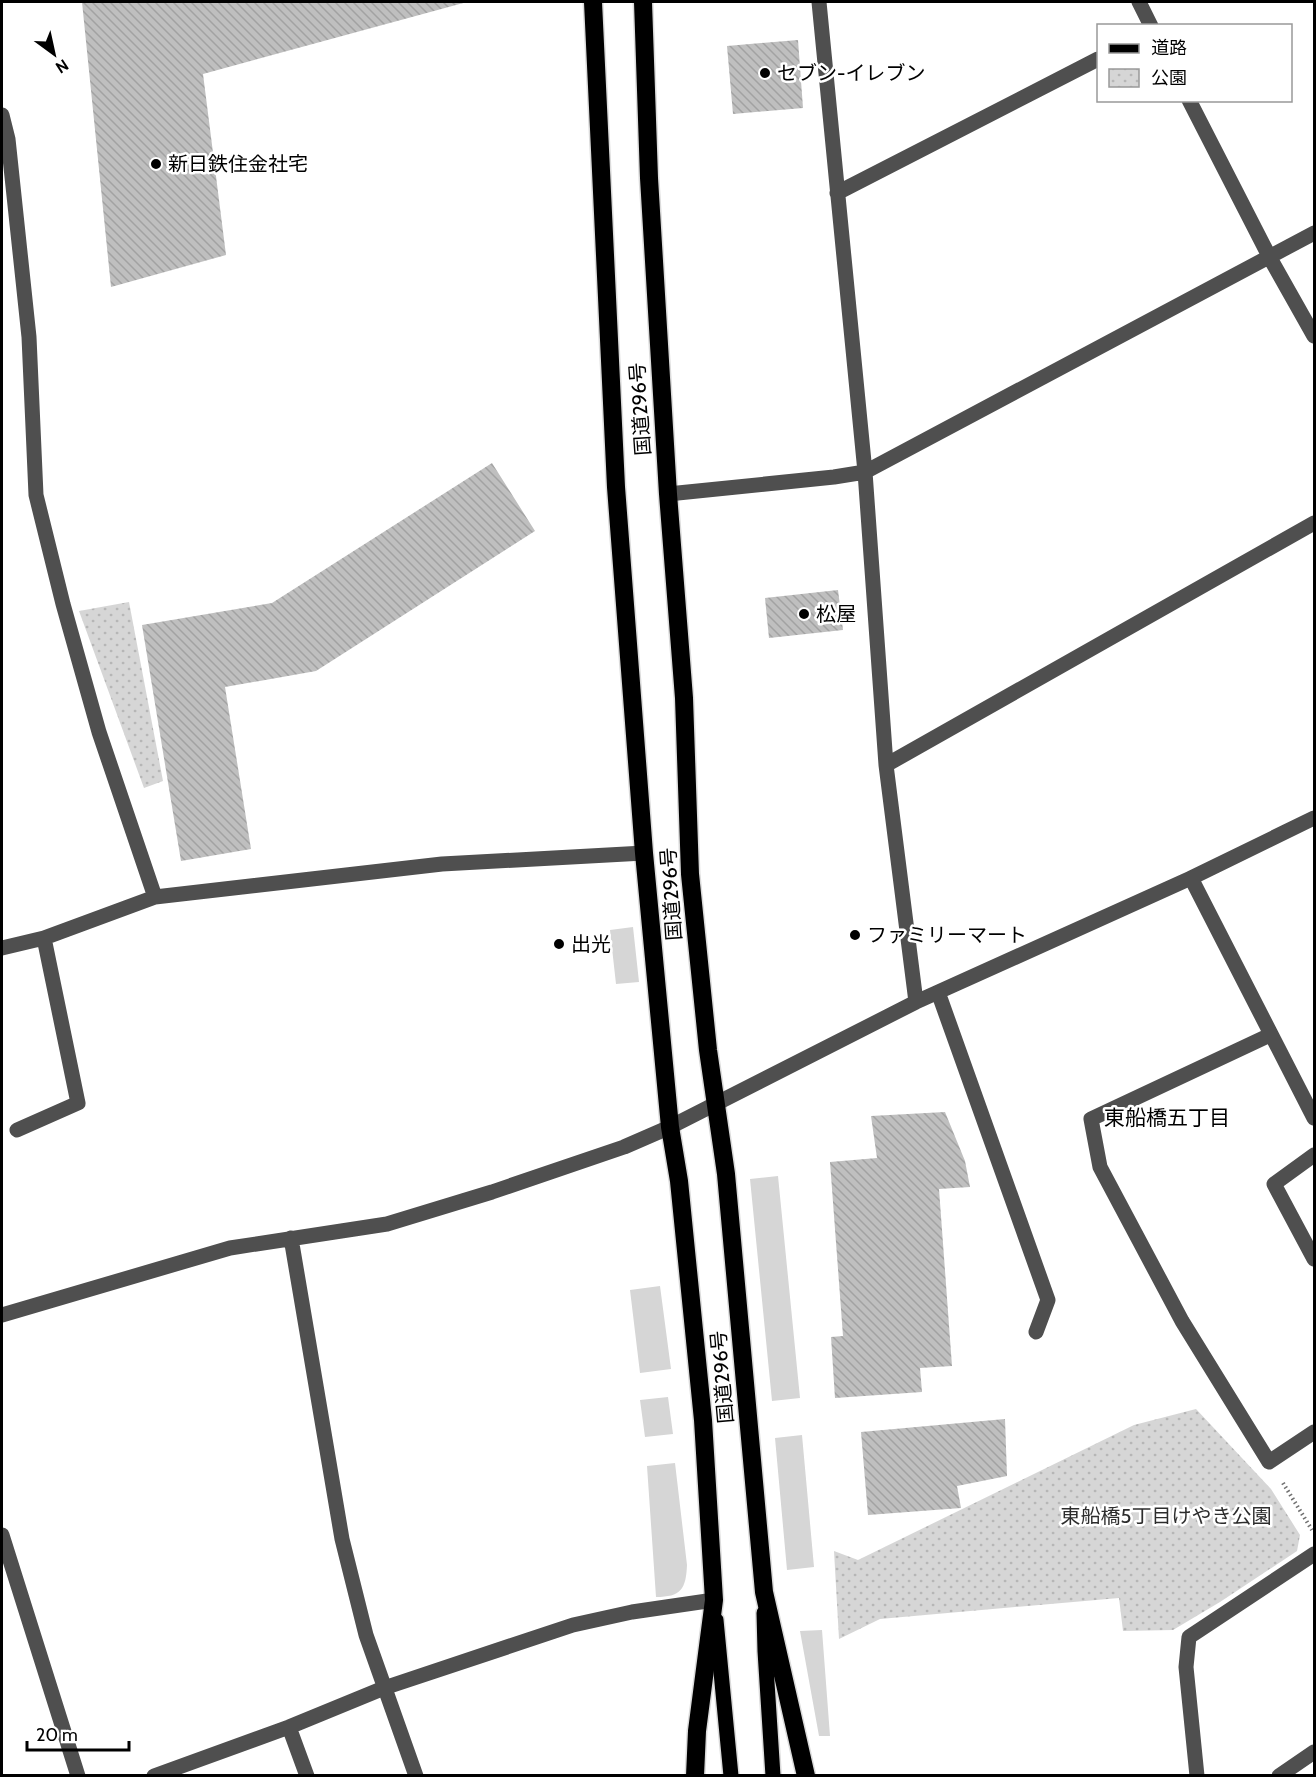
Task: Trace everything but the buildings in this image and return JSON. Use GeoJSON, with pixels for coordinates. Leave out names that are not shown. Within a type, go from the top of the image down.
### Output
{"type":"FeatureCollection","features":[{"type":"Feature","properties":{"kind":"highway","name":"国道296号"},"geometry":{"type":"LineString","coordinates":[[593,2],[616,487],[644,854],[670,1127],[679,1181],[703,1420],[714,1599],[697,1731],[695,1776]]}},
{"type":"Feature","properties":{"kind":"highway","name":"国道296号"},"geometry":{"type":"LineString","coordinates":[[643,2],[649,178],[668,494],[684,698],[690,874],[714,1105],[727,1186],[764,1592],[806,1776]]}},
{"type":"Feature","properties":{"kind":"main road"},"geometry":{"type":"LineString","coordinates":[[764,1592],[765,1651],[773,1776]]}},
{"type":"Feature","properties":{"kind":"main road"},"geometry":{"type":"LineString","coordinates":[[714,1599],[731,1776]]}},
{"type":"Feature","properties":{"kind":"street"},"geometry":{"type":"LineString","coordinates":[[819,2],[865,472],[886,765],[916,1002]]}},
{"type":"Feature","properties":{"kind":"street"},"geometry":{"type":"LineString","coordinates":[[1139,2],[1150,24]]}},
{"type":"Feature","properties":{"kind":"street"},"geometry":{"type":"LineString","coordinates":[[837,194],[1097,60]]}},
{"type":"Feature","properties":{"kind":"street"},"geometry":{"type":"LineString","coordinates":[[1190,102],[1270,258],[1314,336]]}},
{"type":"Feature","properties":{"kind":"street"},"geometry":{"type":"LineString","coordinates":[[2,115],[8,139],[29,337],[36,495],[63,604],[99,732],[154,897]]}},
{"type":"Feature","properties":{"kind":"street"},"geometry":{"type":"LineString","coordinates":[[668,494],[865,472],[1314,233]]}},
{"type":"Feature","properties":{"kind":"street"},"geometry":{"type":"LineString","coordinates":[[886,765],[1314,523]]}},
{"type":"Feature","properties":{"kind":"street"},"geometry":{"type":"LineString","coordinates":[[2,1315],[230,1248],[387,1224],[602,1155],[670,1127],[916,1002],[1191,878],[1314,818]]}},
{"type":"Feature","properties":{"kind":"street"},"geometry":{"type":"LineString","coordinates":[[2,948],[44,938],[154,897],[442,864],[644,854]]}},
{"type":"Feature","properties":{"kind":"street"},"geometry":{"type":"LineString","coordinates":[[1191,878],[1314,1118]]}},
{"type":"Feature","properties":{"kind":"street"},"geometry":{"type":"LineString","coordinates":[[17,1130],[78,1103],[44,938]]}},
{"type":"Feature","properties":{"kind":"street"},"geometry":{"type":"LineString","coordinates":[[938,992],[1048,1300],[1036,1332]]}},
{"type":"Feature","properties":{"kind":"street"},"geometry":{"type":"LineString","coordinates":[[1270,1035],[1091,1119],[1100,1167],[1182,1321],[1269,1462],[1314,1432]]}},
{"type":"Feature","properties":{"kind":"street"},"geometry":{"type":"LineString","coordinates":[[1314,1155],[1274,1184],[1314,1258]]}},
{"type":"Feature","properties":{"kind":"street"},"geometry":{"type":"LineString","coordinates":[[291,1238],[342,1539],[366,1635],[416,1776]]}},
{"type":"Feature","properties":{"kind":"street"},"geometry":{"type":"LineString","coordinates":[[2,1535],[78,1776]]}},
{"type":"Feature","properties":{"kind":"street"},"geometry":{"type":"LineString","coordinates":[[1197,1776],[1186,1667],[1190,1637],[1314,1554]]}},
{"type":"Feature","properties":{"kind":"street"},"geometry":{"type":"LineString","coordinates":[[154,1776],[289,1727],[384,1688],[573,1625],[632,1612],[714,1599]]}},
{"type":"Feature","properties":{"kind":"street"},"geometry":{"type":"LineString","coordinates":[[289,1727],[307,1776]]}},
{"type":"Feature","properties":{"kind":"street"},"geometry":{"type":"LineString","coordinates":[[1279,1776],[1314,1752]]}},
{"type":"Feature","properties":{"kind":"path"},"geometry":{"type":"LineString","coordinates":[[1269,1462],[1314,1533]]}},
{"type":"Feature","properties":{"kind":"green space"},"geometry":{"type":"Polygon","coordinates":[[[129,602],[163,781],[144,788],[79,611],[129,602]]]}},
{"type":"Feature","properties":{"kind":"green space"},"geometry":{"type":"Polygon","coordinates":[[[633,927],[639,982],[616,984],[610,930],[633,927]]]}},
{"type":"Feature","properties":{"kind":"green space"},"geometry":{"type":"Polygon","coordinates":[[[778,1176],[800,1398],[772,1401],[750,1179],[778,1176]]]}},
{"type":"Feature","properties":{"kind":"green space"},"geometry":{"type":"Polygon","coordinates":[[[660,1286],[671,1369],[640,1373],[630,1290],[660,1286]]]}},
{"type":"Feature","properties":{"kind":"green space"},"geometry":{"type":"Polygon","coordinates":[[[668,1397],[673,1434],[645,1437],[640,1400],[668,1397]]]}},
{"type":"Feature","properties":{"kind":"green space","name":"東船橋5丁目けやき公園"},"geometry":{"type":"Polygon","coordinates":[[[1196,1409],[1271,1489],[1300,1535],[1297,1551],[1220,1602],[1173,1630],[1123,1631],[1119,1598],[880,1619],[839,1639],[834,1551],[858,1560],[1134,1425],[1196,1409]]]}},
{"type":"Feature","properties":{"kind":"green space"},"geometry":{"type":"Polygon","coordinates":[[[802,1435],[814,1567],[787,1570],[775,1438],[802,1435]]]}},
{"type":"Feature","properties":{"kind":"green space"},"geometry":{"type":"Polygon","coordinates":[[[675,1463],[686,1573],[683,1586],[677,1593],[656,1597],[647,1466],[675,1463]]]}},
{"type":"Feature","properties":{"kind":"green space"},"geometry":{"type":"Polygon","coordinates":[[[822,1630],[830,1736],[819,1736],[800,1631],[822,1630]]]}},
{"type":"Feature","properties":{"kind":"place","name":"セブン-イレブン"},"geometry":{"type":"Point","coordinates":[765,73]}},
{"type":"Feature","properties":{"kind":"place","name":"新日鉄住金社宅"},"geometry":{"type":"Point","coordinates":[156,164]}},
{"type":"Feature","properties":{"kind":"place","name":"松屋"},"geometry":{"type":"Point","coordinates":[804,614]}},
{"type":"Feature","properties":{"kind":"place","name":"ファミリーマート"},"geometry":{"type":"Point","coordinates":[855,935]}},
{"type":"Feature","properties":{"kind":"place","name":"出光"},"geometry":{"type":"Point","coordinates":[559,944]}},
{"type":"Feature","properties":{"kind":"district","name":"東船橋五丁目"},"geometry":{"type":"Point","coordinates":[1167,1117]}}]}
